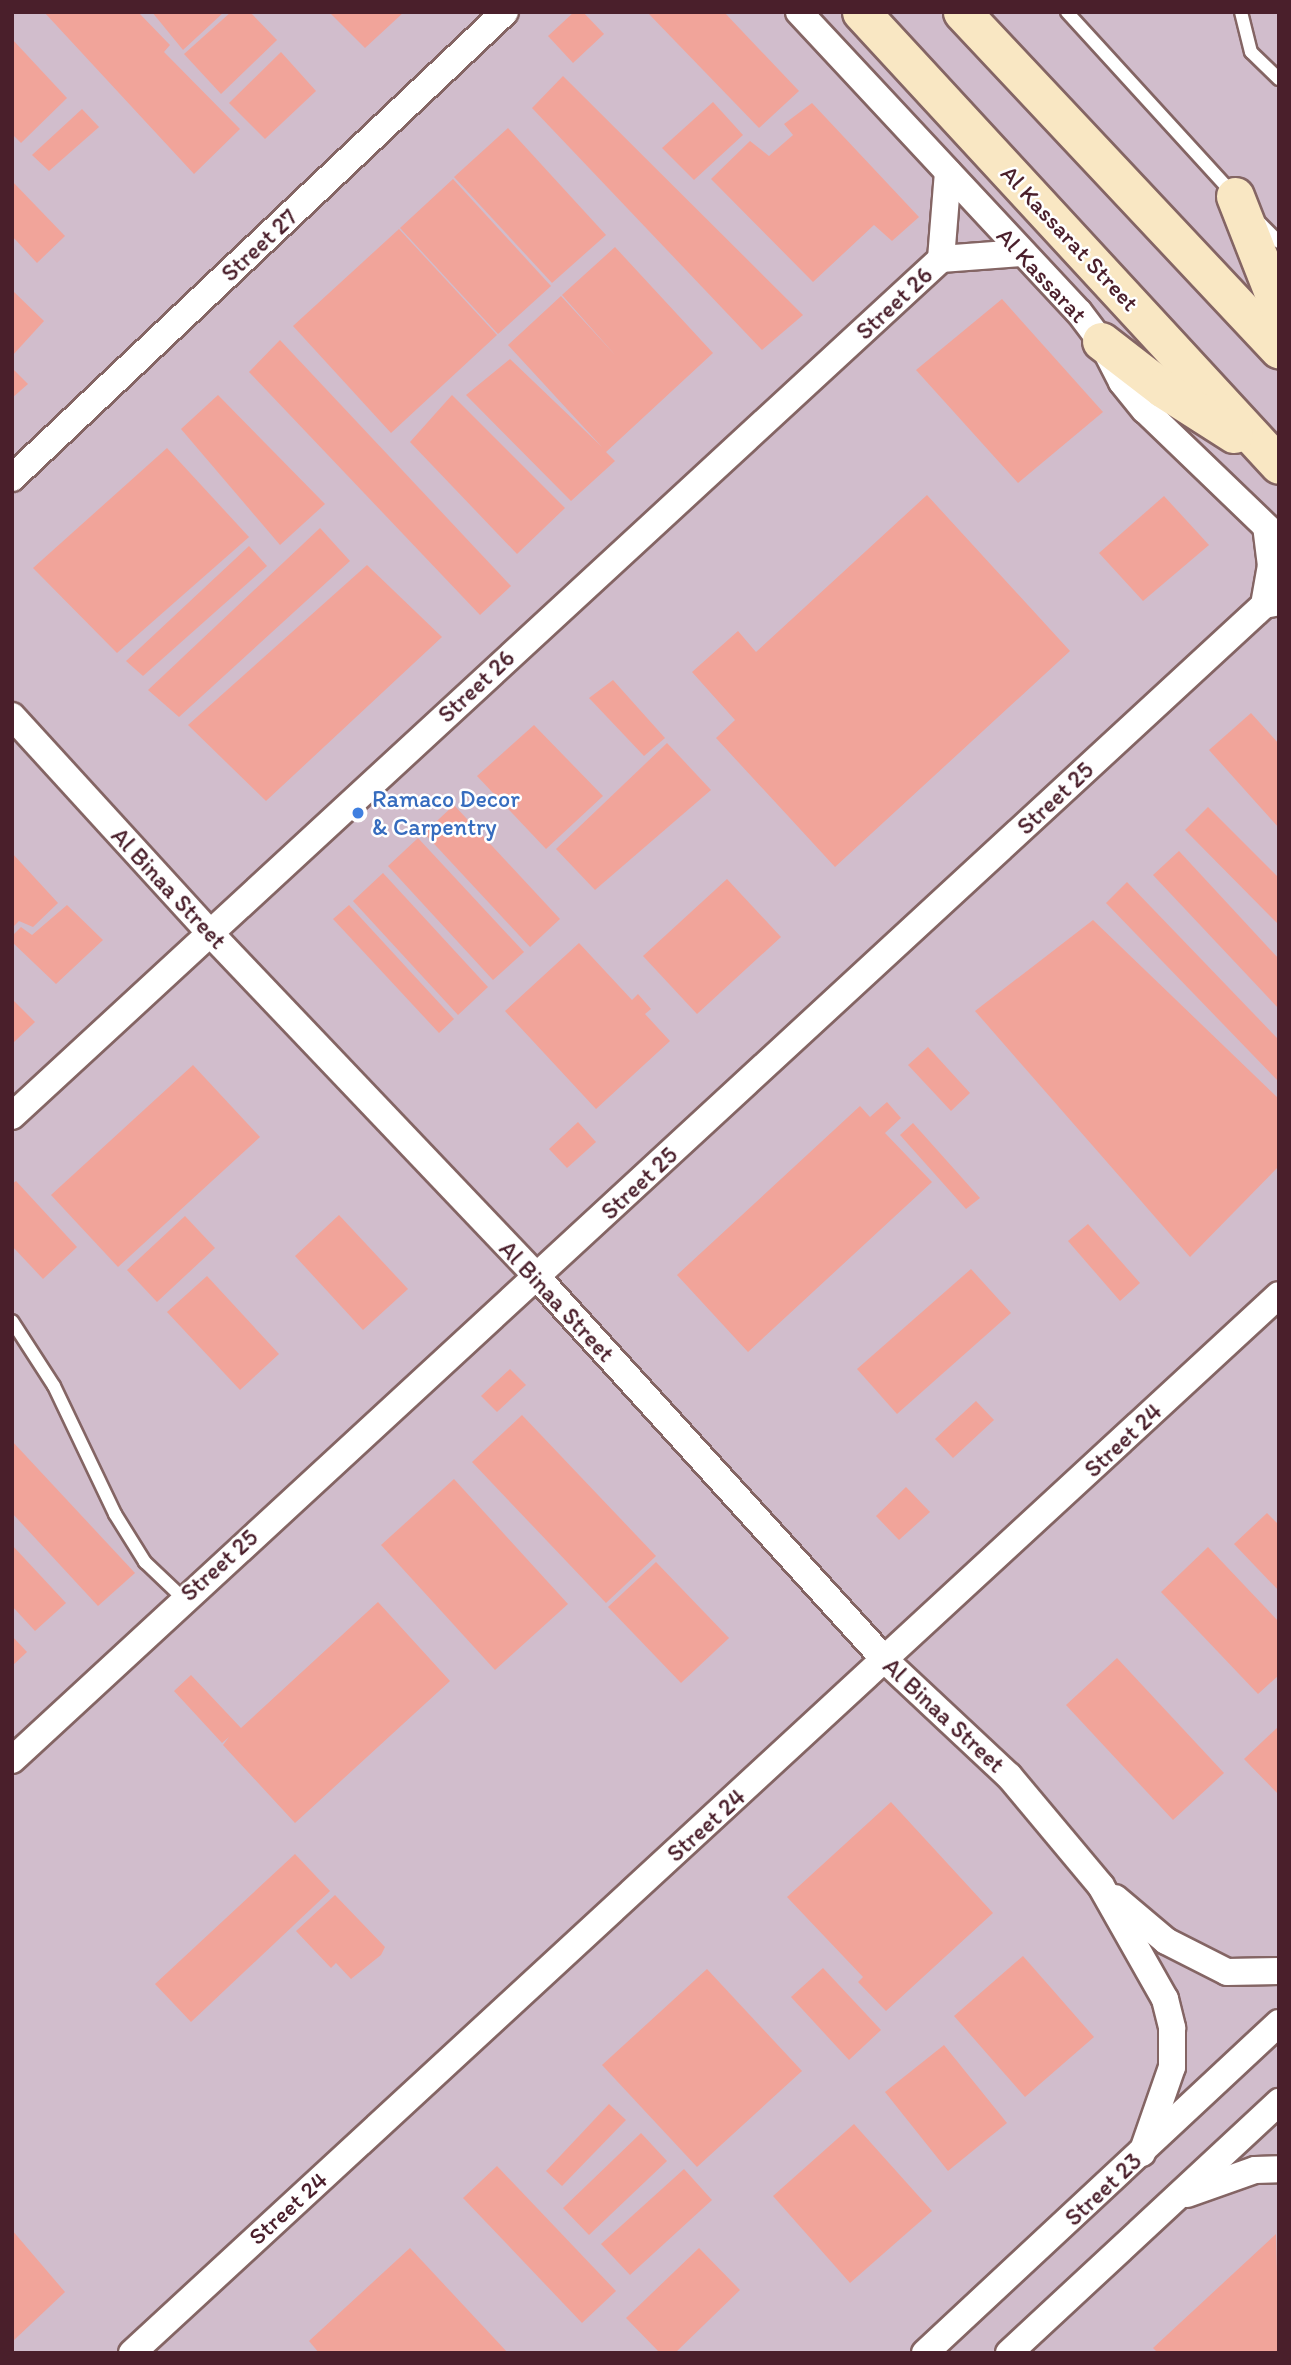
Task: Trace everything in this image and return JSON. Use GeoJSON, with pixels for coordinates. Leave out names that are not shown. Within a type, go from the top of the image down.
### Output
{"type":"FeatureCollection","features":[{"type":"Feature","properties":{"kind":"street","name":"Street 27"},"geometry":{"type":"LineString","coordinates":[[12,478],[505,12]]}},
{"type":"Feature","properties":{"kind":"street","name":"Al Kassarat"},"geometry":{"type":"LineString","coordinates":[[799,12],[1101,341],[1122,383],[1145,410],[1272,533]]}},
{"type":"Feature","properties":{"kind":"street","name":"Al Kassarat Street"},"geometry":{"type":"LineString","coordinates":[[861,12],[1274,459]]}},
{"type":"Feature","properties":{"kind":"street"},"geometry":{"type":"LineString","coordinates":[[962,12],[1279,351]]}},
{"type":"Feature","properties":{"kind":"street","name":"Street 26"},"geometry":{"type":"LineString","coordinates":[[941,259],[948,172]]}},
{"type":"Feature","properties":{"kind":"street"},"geometry":{"type":"LineString","coordinates":[[1235,196],[1279,307]]}},
{"type":"Feature","properties":{"kind":"street","name":"Street 26"},"geometry":{"type":"LineString","coordinates":[[12,1116],[208,931],[941,259],[1021,253]]}},
{"type":"Feature","properties":{"kind":"street"},"geometry":{"type":"LineString","coordinates":[[1101,341],[1187,406],[1274,459]]}},
{"type":"Feature","properties":{"kind":"street","name":"Street 25"},"geometry":{"type":"LineString","coordinates":[[12,1760],[183,1598],[1271,603],[1272,533]]}},
{"type":"Feature","properties":{"kind":"street","name":"Al Binaa Street"},"geometry":{"type":"LineString","coordinates":[[12,716],[208,931],[537,1277],[886,1661],[1009,1776],[1101,1886],[1166,1941],[1227,1972],[1279,1971]]}},
{"type":"Feature","properties":{"kind":"street","name":"Street 24"},"geometry":{"type":"LineString","coordinates":[[132,2353],[886,1661],[1279,1295]]}},
{"type":"Feature","properties":{"kind":"street","name":"Al Binaa Street"},"geometry":{"type":"LineString","coordinates":[[1101,1886],[1165,1999],[1172,2028],[1172,2067],[1142,2153]]}},
{"type":"Feature","properties":{"kind":"street","name":"Street 23"},"geometry":{"type":"LineString","coordinates":[[925,2353],[1142,2153],[1279,2022]]}},
{"type":"Feature","properties":{"kind":"street"},"geometry":{"type":"LineString","coordinates":[[1009,2353],[1279,2102]]}},
{"type":"Feature","properties":{"kind":"street"},"geometry":{"type":"LineString","coordinates":[[1178,2197],[1255,2170],[1279,2169]]}},
{"type":"Feature","properties":{"kind":"lane"},"geometry":{"type":"LineString","coordinates":[[1067,12],[1279,242]]}},
{"type":"Feature","properties":{"kind":"lane"},"geometry":{"type":"LineString","coordinates":[[1241,12],[1251,52],[1279,79]]}},
{"type":"Feature","properties":{"kind":"lane"},"geometry":{"type":"LineString","coordinates":[[12,1321],[54,1386],[115,1514],[145,1562],[183,1598]]}},
{"type":"Feature","properties":{"kind":"shaded area"},"geometry":{"type":"Polygon","coordinates":[[[12,12],[1279,12],[1279,2353],[12,2353],[12,12]]]}},
{"type":"Feature","properties":{"kind":"building"},"geometry":{"type":"Polygon","coordinates":[[[44,12],[138,12],[170,45],[164,52],[240,129],[194,174],[44,12]]]}},
{"type":"Feature","properties":{"kind":"building"},"geometry":{"type":"Polygon","coordinates":[[[152,12],[224,12],[183,50],[152,12]]]}},
{"type":"Feature","properties":{"kind":"building"},"geometry":{"type":"Polygon","coordinates":[[[231,12],[250,12],[277,40],[221,94],[184,54],[231,12]]]}},
{"type":"Feature","properties":{"kind":"building"},"geometry":{"type":"Polygon","coordinates":[[[329,12],[404,12],[365,48],[329,12]]]}},
{"type":"Feature","properties":{"kind":"building"},"geometry":{"type":"Polygon","coordinates":[[[574,12],[583,12],[604,34],[573,63],[548,36],[574,12]]]}},
{"type":"Feature","properties":{"kind":"building"},"geometry":{"type":"Polygon","coordinates":[[[647,12],[724,12],[799,91],[759,128],[647,12]]]}},
{"type":"Feature","properties":{"kind":"building"},"geometry":{"type":"Polygon","coordinates":[[[12,39],[67,98],[21,143],[12,134],[12,39]]]}},
{"type":"Feature","properties":{"kind":"building"},"geometry":{"type":"Polygon","coordinates":[[[281,52],[316,91],[265,139],[229,103],[281,52]]]}},
{"type":"Feature","properties":{"kind":"building"},"geometry":{"type":"Polygon","coordinates":[[[563,76],[803,315],[762,350],[532,108],[563,76]]]}},
{"type":"Feature","properties":{"kind":"building"},"geometry":{"type":"Polygon","coordinates":[[[713,102],[743,135],[694,180],[662,148],[713,102]]]}},
{"type":"Feature","properties":{"kind":"building"},"geometry":{"type":"Polygon","coordinates":[[[812,103],[919,217],[892,241],[874,225],[813,282],[711,179],[750,141],[769,156],[793,135],[784,124],[812,103]]]}},
{"type":"Feature","properties":{"kind":"building"},"geometry":{"type":"Polygon","coordinates":[[[82,109],[99,127],[49,171],[32,155],[82,109]]]}},
{"type":"Feature","properties":{"kind":"building"},"geometry":{"type":"Polygon","coordinates":[[[508,128],[606,235],[552,283],[454,177],[508,128]]]}},
{"type":"Feature","properties":{"kind":"building"},"geometry":{"type":"Polygon","coordinates":[[[453,179],[551,286],[498,334],[400,228],[453,179]]]}},
{"type":"Feature","properties":{"kind":"building"},"geometry":{"type":"Polygon","coordinates":[[[12,181],[65,236],[37,263],[12,236],[12,181]]]}},
{"type":"Feature","properties":{"kind":"building"},"geometry":{"type":"Polygon","coordinates":[[[399,229],[497,335],[391,433],[293,326],[399,229]]]}},
{"type":"Feature","properties":{"kind":"building"},"geometry":{"type":"Polygon","coordinates":[[[615,247],[713,353],[606,452],[615,461],[571,501],[466,395],[510,359],[602,447],[508,345],[561,296],[616,356],[562,295],[615,247]]]}},
{"type":"Feature","properties":{"kind":"building"},"geometry":{"type":"Polygon","coordinates":[[[12,290],[44,321],[12,356],[12,290]]]}},
{"type":"Feature","properties":{"kind":"building"},"geometry":{"type":"Polygon","coordinates":[[[1002,299],[1103,412],[1018,483],[916,370],[1002,299]]]}},
{"type":"Feature","properties":{"kind":"building"},"geometry":{"type":"Polygon","coordinates":[[[280,340],[511,586],[480,615],[249,372],[280,340]]]}},
{"type":"Feature","properties":{"kind":"building"},"geometry":{"type":"Polygon","coordinates":[[[12,368],[28,384],[12,398],[12,368]]]}},
{"type":"Feature","properties":{"kind":"building"},"geometry":{"type":"Polygon","coordinates":[[[218,395],[325,504],[280,545],[181,429],[218,395]]]}},
{"type":"Feature","properties":{"kind":"building"},"geometry":{"type":"Polygon","coordinates":[[[452,395],[565,508],[517,554],[410,442],[452,395]]]}},
{"type":"Feature","properties":{"kind":"building"},"geometry":{"type":"Polygon","coordinates":[[[167,448],[249,537],[117,653],[33,568],[167,448]]]}},
{"type":"Feature","properties":{"kind":"building"},"geometry":{"type":"Polygon","coordinates":[[[927,495],[1070,651],[835,867],[716,738],[735,720],[692,672],[738,631],[756,652],[927,495]]]}},
{"type":"Feature","properties":{"kind":"building"},"geometry":{"type":"Polygon","coordinates":[[[1164,496],[1209,545],[1143,601],[1099,553],[1164,496]]]}},
{"type":"Feature","properties":{"kind":"building"},"geometry":{"type":"Polygon","coordinates":[[[320,528],[350,561],[179,717],[148,690],[320,528]]]}},
{"type":"Feature","properties":{"kind":"building"},"geometry":{"type":"Polygon","coordinates":[[[249,546],[267,566],[143,676],[126,661],[249,546]]]}},
{"type":"Feature","properties":{"kind":"building"},"geometry":{"type":"Polygon","coordinates":[[[367,565],[442,637],[266,801],[188,725],[367,565]]]}},
{"type":"Feature","properties":{"kind":"building"},"geometry":{"type":"Polygon","coordinates":[[[613,680],[665,738],[644,756],[589,698],[613,680]]]}},
{"type":"Feature","properties":{"kind":"building"},"geometry":{"type":"Polygon","coordinates":[[[1251,713],[1279,744],[1279,828],[1209,750],[1251,713]]]}},
{"type":"Feature","properties":{"kind":"building"},"geometry":{"type":"Polygon","coordinates":[[[534,725],[603,796],[546,849],[477,776],[534,725]]]}},
{"type":"Feature","properties":{"kind":"building"},"geometry":{"type":"Polygon","coordinates":[[[667,743],[711,790],[595,890],[556,849],[667,743]]]}},
{"type":"Feature","properties":{"kind":"building"},"geometry":{"type":"Polygon","coordinates":[[[454,805],[560,919],[530,947],[424,833],[454,805]]]}},
{"type":"Feature","properties":{"kind":"building"},"geometry":{"type":"Polygon","coordinates":[[[1208,807],[1279,878],[1279,925],[1185,830],[1208,807]]]}},
{"type":"Feature","properties":{"kind":"building"},"geometry":{"type":"Polygon","coordinates":[[[418,838],[524,952],[493,980],[388,866],[418,838]]]}},
{"type":"Feature","properties":{"kind":"building"},"geometry":{"type":"Polygon","coordinates":[[[1179,851],[1279,959],[1279,1009],[1153,875],[1179,851]]]}},
{"type":"Feature","properties":{"kind":"building"},"geometry":{"type":"Polygon","coordinates":[[[12,853],[58,903],[33,927],[19,921],[12,928],[12,853]]]}},
{"type":"Feature","properties":{"kind":"building"},"geometry":{"type":"Polygon","coordinates":[[[383,873],[488,987],[458,1015],[353,901],[383,873]]]}},
{"type":"Feature","properties":{"kind":"building"},"geometry":{"type":"Polygon","coordinates":[[[727,879],[781,937],[697,1014],[643,956],[727,879]]]}},
{"type":"Feature","properties":{"kind":"building"},"geometry":{"type":"Polygon","coordinates":[[[1127,882],[1279,1040],[1279,1082],[1106,903],[1127,882]]]}},
{"type":"Feature","properties":{"kind":"building"},"geometry":{"type":"Polygon","coordinates":[[[67,905],[103,940],[56,984],[12,942],[12,936],[21,927],[32,935],[67,905]]]}},
{"type":"Feature","properties":{"kind":"building"},"geometry":{"type":"Polygon","coordinates":[[[349,905],[454,1019],[439,1033],[333,919],[349,905]]]}},
{"type":"Feature","properties":{"kind":"building"},"geometry":{"type":"Polygon","coordinates":[[[1093,920],[1279,1099],[1279,1166],[1190,1257],[975,1011],[1093,920]]]}},
{"type":"Feature","properties":{"kind":"building"},"geometry":{"type":"Polygon","coordinates":[[[579,943],[632,1000],[638,994],[651,1009],[645,1014],[670,1041],[596,1109],[505,1011],[579,943]]]}},
{"type":"Feature","properties":{"kind":"building"},"geometry":{"type":"Polygon","coordinates":[[[12,999],[35,1022],[12,1044],[12,999]]]}},
{"type":"Feature","properties":{"kind":"building"},"geometry":{"type":"Polygon","coordinates":[[[928,1047],[970,1093],[951,1111],[908,1065],[928,1047]]]}},
{"type":"Feature","properties":{"kind":"building"},"geometry":{"type":"Polygon","coordinates":[[[193,1065],[260,1137],[118,1267],[51,1195],[193,1065]]]}},
{"type":"Feature","properties":{"kind":"building"},"geometry":{"type":"Polygon","coordinates":[[[887,1102],[901,1118],[885,1133],[932,1182],[748,1352],[677,1275],[860,1106],[870,1117],[887,1102]]]}},
{"type":"Feature","properties":{"kind":"building"},"geometry":{"type":"Polygon","coordinates":[[[578,1122],[596,1142],[567,1168],[549,1149],[578,1122]]]}},
{"type":"Feature","properties":{"kind":"building"},"geometry":{"type":"Polygon","coordinates":[[[913,1123],[980,1198],[966,1209],[900,1135],[913,1123]]]}},
{"type":"Feature","properties":{"kind":"building"},"geometry":{"type":"Polygon","coordinates":[[[16,1181],[77,1247],[43,1279],[12,1246],[12,1184],[16,1181]]]}},
{"type":"Feature","properties":{"kind":"building"},"geometry":{"type":"Polygon","coordinates":[[[339,1215],[408,1289],[363,1330],[295,1256],[339,1215]]]}},
{"type":"Feature","properties":{"kind":"building"},"geometry":{"type":"Polygon","coordinates":[[[185,1216],[215,1248],[157,1302],[127,1270],[185,1216]]]}},
{"type":"Feature","properties":{"kind":"building"},"geometry":{"type":"Polygon","coordinates":[[[1088,1224],[1140,1283],[1120,1301],[1068,1241],[1088,1224]]]}},
{"type":"Feature","properties":{"kind":"building"},"geometry":{"type":"Polygon","coordinates":[[[971,1269],[1011,1313],[897,1414],[857,1369],[971,1269]]]}},
{"type":"Feature","properties":{"kind":"building"},"geometry":{"type":"Polygon","coordinates":[[[207,1276],[279,1354],[240,1390],[167,1312],[207,1276]]]}},
{"type":"Feature","properties":{"kind":"building"},"geometry":{"type":"Polygon","coordinates":[[[510,1369],[526,1385],[497,1412],[481,1396],[510,1369]]]}},
{"type":"Feature","properties":{"kind":"building"},"geometry":{"type":"Polygon","coordinates":[[[976,1401],[994,1420],[953,1458],[935,1439],[976,1401]]]}},
{"type":"Feature","properties":{"kind":"building"},"geometry":{"type":"Polygon","coordinates":[[[522,1415],[656,1556],[606,1603],[472,1462],[522,1415]]]}},
{"type":"Feature","properties":{"kind":"building"},"geometry":{"type":"Polygon","coordinates":[[[12,1441],[135,1573],[98,1606],[12,1513],[12,1441]]]}},
{"type":"Feature","properties":{"kind":"building"},"geometry":{"type":"Polygon","coordinates":[[[454,1479],[568,1604],[495,1670],[381,1545],[454,1479]]]}},
{"type":"Feature","properties":{"kind":"building"},"geometry":{"type":"Polygon","coordinates":[[[906,1487],[930,1512],[899,1540],[876,1516],[906,1487]]]}},
{"type":"Feature","properties":{"kind":"building"},"geometry":{"type":"Polygon","coordinates":[[[1267,1513],[1279,1525],[1279,1591],[1234,1544],[1267,1513]]]}},
{"type":"Feature","properties":{"kind":"building"},"geometry":{"type":"Polygon","coordinates":[[[12,1545],[66,1603],[35,1631],[12,1606],[12,1545]]]}},
{"type":"Feature","properties":{"kind":"building"},"geometry":{"type":"Polygon","coordinates":[[[1208,1547],[1279,1622],[1279,1675],[1258,1694],[1161,1592],[1208,1547]]]}},
{"type":"Feature","properties":{"kind":"building"},"geometry":{"type":"Polygon","coordinates":[[[656,1562],[729,1638],[681,1683],[608,1607],[656,1562]]]}},
{"type":"Feature","properties":{"kind":"building"},"geometry":{"type":"Polygon","coordinates":[[[378,1602],[450,1681],[295,1823],[223,1745],[229,1737],[222,1743],[174,1691],[191,1675],[241,1728],[378,1602]]]}},
{"type":"Feature","properties":{"kind":"building"},"geometry":{"type":"Polygon","coordinates":[[[12,1636],[27,1652],[12,1666],[12,1636]]]}},
{"type":"Feature","properties":{"kind":"building"},"geometry":{"type":"Polygon","coordinates":[[[1117,1658],[1224,1773],[1173,1820],[1066,1705],[1117,1658]]]}},
{"type":"Feature","properties":{"kind":"building"},"geometry":{"type":"Polygon","coordinates":[[[1279,1726],[1279,1795],[1244,1759],[1279,1726]]]}},
{"type":"Feature","properties":{"kind":"building"},"geometry":{"type":"Polygon","coordinates":[[[891,1802],[993,1913],[886,2011],[858,1982],[863,1977],[787,1897],[891,1802]]]}},
{"type":"Feature","properties":{"kind":"building"},"geometry":{"type":"Polygon","coordinates":[[[295,1854],[330,1891],[191,2022],[155,1984],[295,1854]]]}},
{"type":"Feature","properties":{"kind":"building"},"geometry":{"type":"Polygon","coordinates":[[[335,1895],[385,1947],[381,1955],[351,1979],[336,1963],[331,1968],[296,1931],[335,1895]]]}},
{"type":"Feature","properties":{"kind":"building"},"geometry":{"type":"Polygon","coordinates":[[[1023,1956],[1094,2037],[1025,2097],[954,2016],[1023,1956]]]}},
{"type":"Feature","properties":{"kind":"building"},"geometry":{"type":"Polygon","coordinates":[[[823,1968],[881,2030],[849,2060],[791,1997],[823,1968]]]}},
{"type":"Feature","properties":{"kind":"building"},"geometry":{"type":"Polygon","coordinates":[[[707,1969],[802,2071],[697,2167],[602,2065],[707,1969]]]}},
{"type":"Feature","properties":{"kind":"building"},"geometry":{"type":"Polygon","coordinates":[[[944,2045],[1007,2123],[948,2171],[885,2092],[944,2045]]]}},
{"type":"Feature","properties":{"kind":"building"},"geometry":{"type":"Polygon","coordinates":[[[609,2104],[626,2120],[562,2186],[546,2171],[609,2104]]]}},
{"type":"Feature","properties":{"kind":"building"},"geometry":{"type":"Polygon","coordinates":[[[854,2124],[932,2211],[850,2283],[773,2196],[854,2124]]]}},
{"type":"Feature","properties":{"kind":"building"},"geometry":{"type":"Polygon","coordinates":[[[641,2133],[667,2161],[589,2235],[563,2208],[641,2133]]]}},
{"type":"Feature","properties":{"kind":"building"},"geometry":{"type":"Polygon","coordinates":[[[497,2166],[616,2291],[582,2323],[463,2198],[497,2166]]]}},
{"type":"Feature","properties":{"kind":"building"},"geometry":{"type":"Polygon","coordinates":[[[684,2169],[712,2200],[630,2275],[601,2244],[684,2169]]]}},
{"type":"Feature","properties":{"kind":"building"},"geometry":{"type":"Polygon","coordinates":[[[12,2230],[65,2292],[12,2342],[12,2230]]]}},
{"type":"Feature","properties":{"kind":"building"},"geometry":{"type":"Polygon","coordinates":[[[1276,2234],[1279,2353],[1158,2353],[1153,2348],[1276,2234]]]}},
{"type":"Feature","properties":{"kind":"building"},"geometry":{"type":"Polygon","coordinates":[[[410,2248],[508,2353],[319,2353],[309,2341],[410,2248]]]}},
{"type":"Feature","properties":{"kind":"building"},"geometry":{"type":"Polygon","coordinates":[[[699,2248],[740,2290],[675,2353],[660,2353],[626,2318],[699,2248]]]}},
{"type":"Feature","properties":{"kind":"place","name":"Ramaco Decor & Carpentry"},"geometry":{"type":"Point","coordinates":[358,813]}}]}
